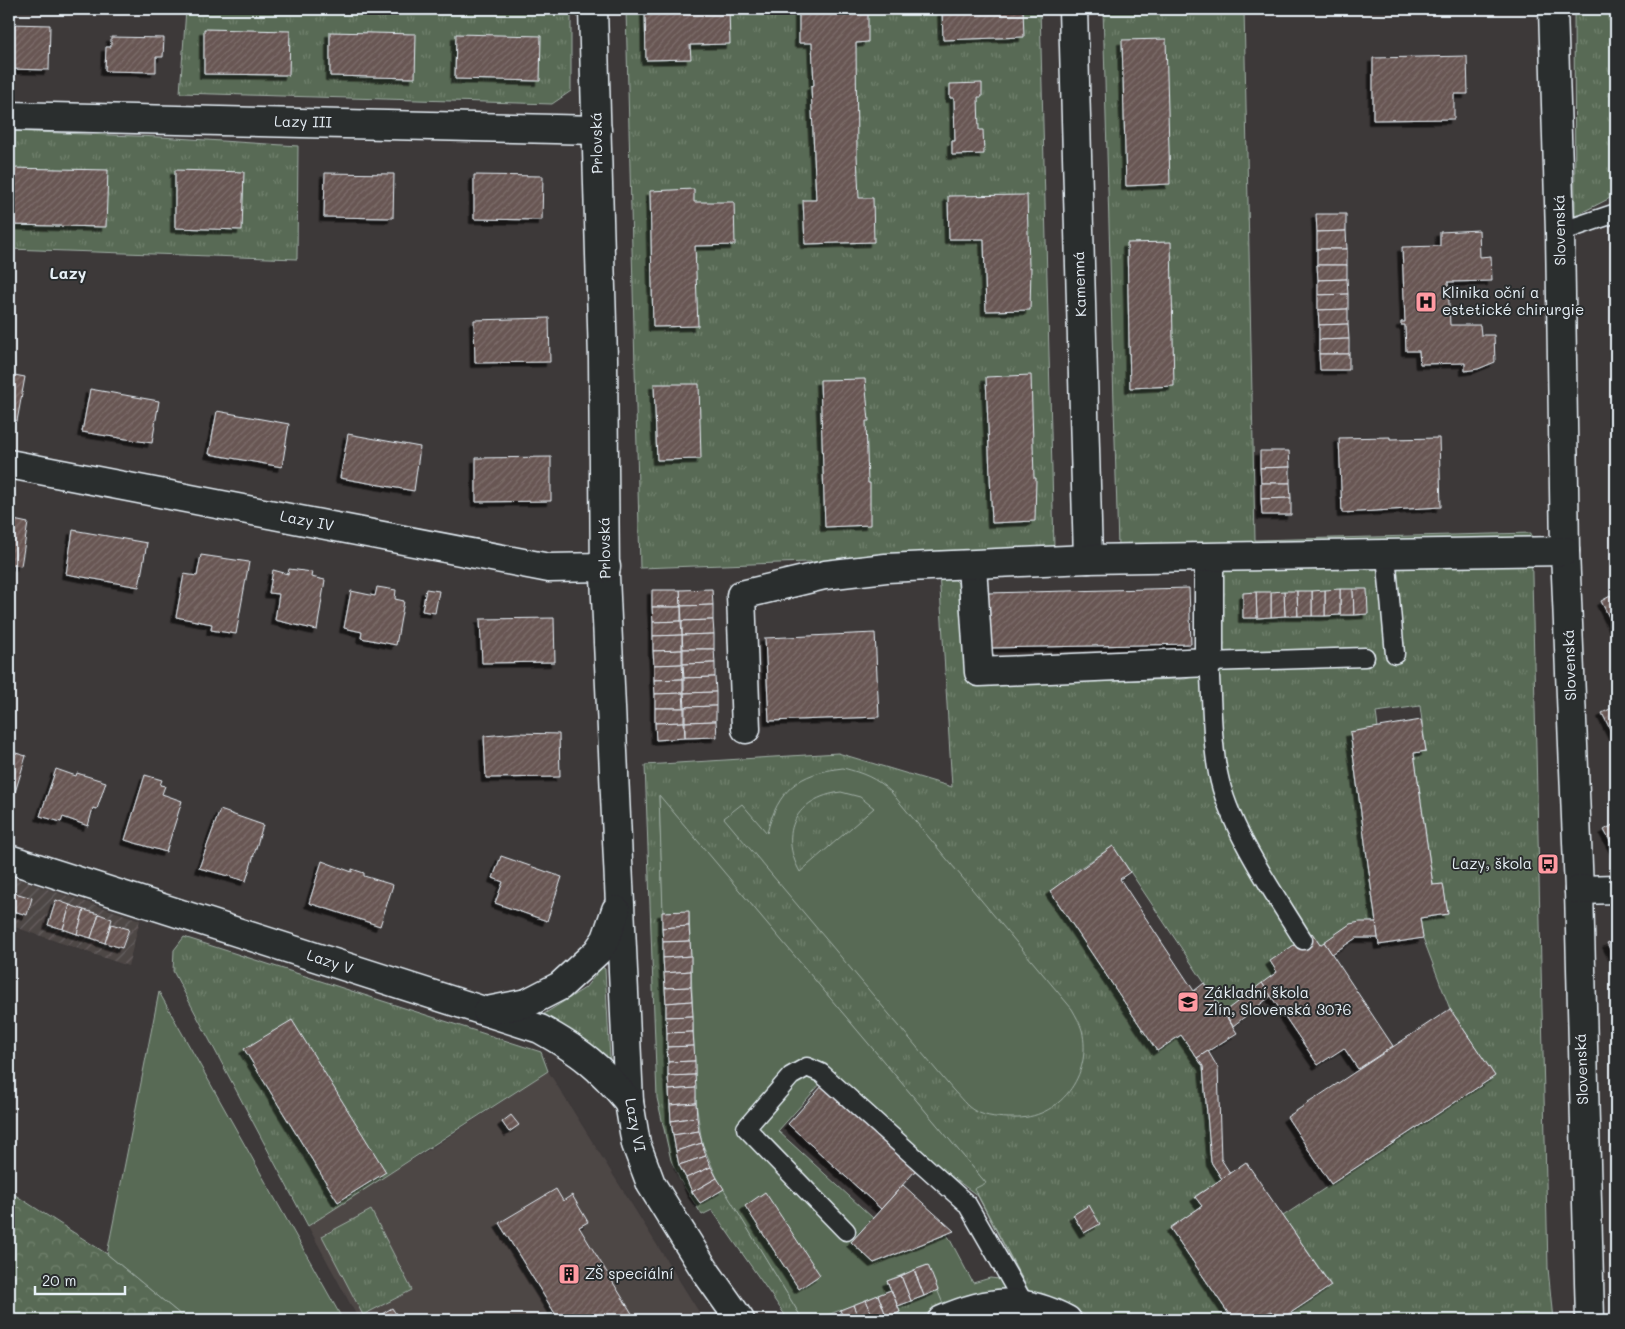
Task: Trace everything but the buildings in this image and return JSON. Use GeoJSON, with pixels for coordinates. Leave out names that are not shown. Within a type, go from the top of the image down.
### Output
{"type":"FeatureCollection","features":[{"type":"Feature","properties":{"kind":"street","name":"Prlovská"},"geometry":{"type":"LineString","coordinates":[[486,1011],[527,1003],[560,986],[579,971],[598,952],[606,938],[620,902],[606,567],[594,9]]}},
{"type":"Feature","properties":{"kind":"street","name":"Kamenná"},"geometry":{"type":"LineString","coordinates":[[1073,9],[1088,559]]}},
{"type":"Feature","properties":{"kind":"street","name":"Slovenská"},"geometry":{"type":"LineString","coordinates":[[1552,9],[1560,232],[1565,551],[1578,890],[1590,1320]]}},
{"type":"Feature","properties":{"kind":"street","name":"Lazy III"},"geometry":{"type":"LineString","coordinates":[[9,116],[597,130]]}},
{"type":"Feature","properties":{"kind":"street","name":"Lazy IV"},"geometry":{"type":"LineString","coordinates":[[9,464],[549,568],[606,567]]}},
{"type":"Feature","properties":{"kind":"street"},"geometry":{"type":"LineString","coordinates":[[746,729],[741,595],[825,575],[886,568],[972,566],[1088,559],[1565,551]]}},
{"type":"Feature","properties":{"kind":"street"},"geometry":{"type":"LineString","coordinates":[[972,566],[979,672],[1209,662],[1209,558]]}},
{"type":"Feature","properties":{"kind":"street","name":"Lazy V"},"geometry":{"type":"LineString","coordinates":[[9,858],[540,1029],[576,1049],[604,1072],[629,1102]]}},
{"type":"Feature","properties":{"kind":"street"},"geometry":{"type":"LineString","coordinates":[[1578,890],[1616,889]]}},
{"type":"Feature","properties":{"kind":"street","name":"Lazy VI"},"geometry":{"type":"LineString","coordinates":[[620,902],[629,1102],[636,1144],[651,1184],[706,1272],[740,1320]]}},
{"type":"Feature","properties":{"kind":"street"},"geometry":{"type":"LineString","coordinates":[[942,1320],[979,1306],[995,1303],[1025,1305],[1050,1311],[1067,1320]]}},
{"type":"Feature","properties":{"kind":"lane"},"geometry":{"type":"LineString","coordinates":[[1560,232],[1616,213]]}},
{"type":"Feature","properties":{"kind":"lane"},"geometry":{"type":"LineString","coordinates":[[1386,555],[1395,654]]}},
{"type":"Feature","properties":{"kind":"lane"},"geometry":{"type":"LineString","coordinates":[[1303,940],[1248,849],[1224,796],[1217,772],[1209,662],[1365,658]]}},
{"type":"Feature","properties":{"kind":"lane"},"geometry":{"type":"LineString","coordinates":[[846,1231],[746,1128],[790,1076],[807,1067],[821,1073],[967,1204],[1025,1305]]}},
{"type":"Feature","properties":{"kind":"shaded area"},"geometry":{"type":"Polygon","coordinates":[[[9,876],[140,920],[128,966],[9,925],[9,876]]]}},
{"type":"Feature","properties":{"kind":"shaded area"},"geometry":{"type":"Polygon","coordinates":[[[548,1071],[704,1320],[359,1320],[308,1226],[323,1213],[432,1148],[548,1071]]]}},
{"type":"Feature","properties":{"kind":"green space"},"geometry":{"type":"Polygon","coordinates":[[[186,9],[571,9],[571,91],[552,104],[180,93],[186,9]]]}},
{"type":"Feature","properties":{"kind":"green space"},"geometry":{"type":"Polygon","coordinates":[[[626,9],[1040,9],[1054,547],[1029,554],[640,568],[626,9]]]}},
{"type":"Feature","properties":{"kind":"green space","name":"Základní škola Zlín, Slovenská 3076"},"geometry":{"type":"Polygon","coordinates":[[[1103,9],[1244,9],[1255,540],[1531,533],[1548,1268],[1553,1320],[1280,1320],[1331,1285],[1283,1216],[1495,1076],[1450,1009],[1423,938],[1420,918],[1448,914],[1443,884],[1433,885],[1414,753],[1426,751],[1420,706],[1376,712],[1378,728],[1350,732],[1376,922],[1350,924],[1320,945],[1312,933],[1277,972],[1224,1012],[1113,846],[1074,872],[1203,1066],[1211,1162],[1222,1179],[1195,1196],[1202,1206],[1170,1228],[1233,1320],[1094,1320],[1056,1300],[1030,1293],[974,1188],[985,1182],[659,796],[671,1121],[679,1165],[700,1202],[724,1189],[803,1320],[777,1320],[785,1315],[712,1210],[702,1215],[680,1180],[671,1160],[657,1098],[645,765],[838,753],[952,787],[939,572],[958,583],[965,665],[994,684],[1185,679],[1203,674],[1211,571],[1118,548],[1103,9]]]}},
{"type":"Feature","properties":{"kind":"green space"},"geometry":{"type":"Polygon","coordinates":[[[1574,9],[1616,9],[1616,195],[1575,216],[1574,9]]]}},
{"type":"Feature","properties":{"kind":"green space"},"geometry":{"type":"Polygon","coordinates":[[[9,131],[160,137],[298,146],[297,259],[9,249],[9,131]]]}},
{"type":"Feature","properties":{"kind":"green space"},"geometry":{"type":"Polygon","coordinates":[[[843,768],[857,772],[869,777],[891,792],[1072,1009],[1082,1030],[1084,1047],[1082,1063],[1077,1078],[1069,1092],[1058,1103],[1030,1117],[1013,1118],[989,1116],[969,1107],[724,818],[742,804],[767,833],[777,805],[792,786],[802,779],[827,770],[843,768]],[[841,792],[813,801],[802,809],[795,819],[791,831],[794,857],[800,872],[874,808],[860,797],[841,792]]]}},
{"type":"Feature","properties":{"kind":"green space"},"geometry":{"type":"Polygon","coordinates":[[[659,795],[986,1183],[974,1189],[978,1196],[823,1081],[778,1131],[873,1218],[851,1242],[874,1263],[947,1234],[973,1283],[990,1278],[999,1279],[1006,1290],[968,1295],[944,1306],[927,1265],[887,1281],[891,1290],[815,1320],[803,1320],[717,1178],[702,1143],[696,1103],[689,912],[663,912],[659,795]]]}},
{"type":"Feature","properties":{"kind":"green space"},"geometry":{"type":"Polygon","coordinates":[[[184,937],[541,1052],[548,1071],[308,1226],[173,971],[174,950],[184,937]]]}},
{"type":"Feature","properties":{"kind":"green space"},"geometry":{"type":"Polygon","coordinates":[[[602,967],[605,969],[610,1059],[605,1059],[544,1014],[585,988],[602,967]]]}},
{"type":"Feature","properties":{"kind":"green space"},"geometry":{"type":"Polygon","coordinates":[[[159,992],[343,1320],[187,1320],[107,1254],[159,992]]]}},
{"type":"Feature","properties":{"kind":"green space"},"geometry":{"type":"Polygon","coordinates":[[[9,1191],[107,1254],[187,1320],[9,1320],[9,1191]]]}},
{"type":"Feature","properties":{"kind":"green space"},"geometry":{"type":"Polygon","coordinates":[[[371,1210],[412,1290],[363,1315],[322,1236],[371,1210]]]}},
{"type":"Feature","properties":{"kind":"green space"},"geometry":{"type":"Polygon","coordinates":[[[938,1290],[944,1306],[913,1320],[881,1320],[900,1312],[898,1306],[938,1290]]]}},
{"type":"Feature","properties":{"kind":"place","name":"Klinika oční a estetické chirurgie"},"geometry":{"type":"Point","coordinates":[1426,302]}},
{"type":"Feature","properties":{"kind":"place","name":"Lazy, škola"},"geometry":{"type":"Point","coordinates":[1548,864]}},
{"type":"Feature","properties":{"kind":"place","name":"Základní škola Zlín, Slovenská 3076"},"geometry":{"type":"Point","coordinates":[1188,1002]}},
{"type":"Feature","properties":{"kind":"place","name":"ZŠ speciální"},"geometry":{"type":"Point","coordinates":[569,1274]}},
{"type":"Feature","properties":{"kind":"district","name":"Lazy"},"geometry":{"type":"Point","coordinates":[68,273]}}]}
